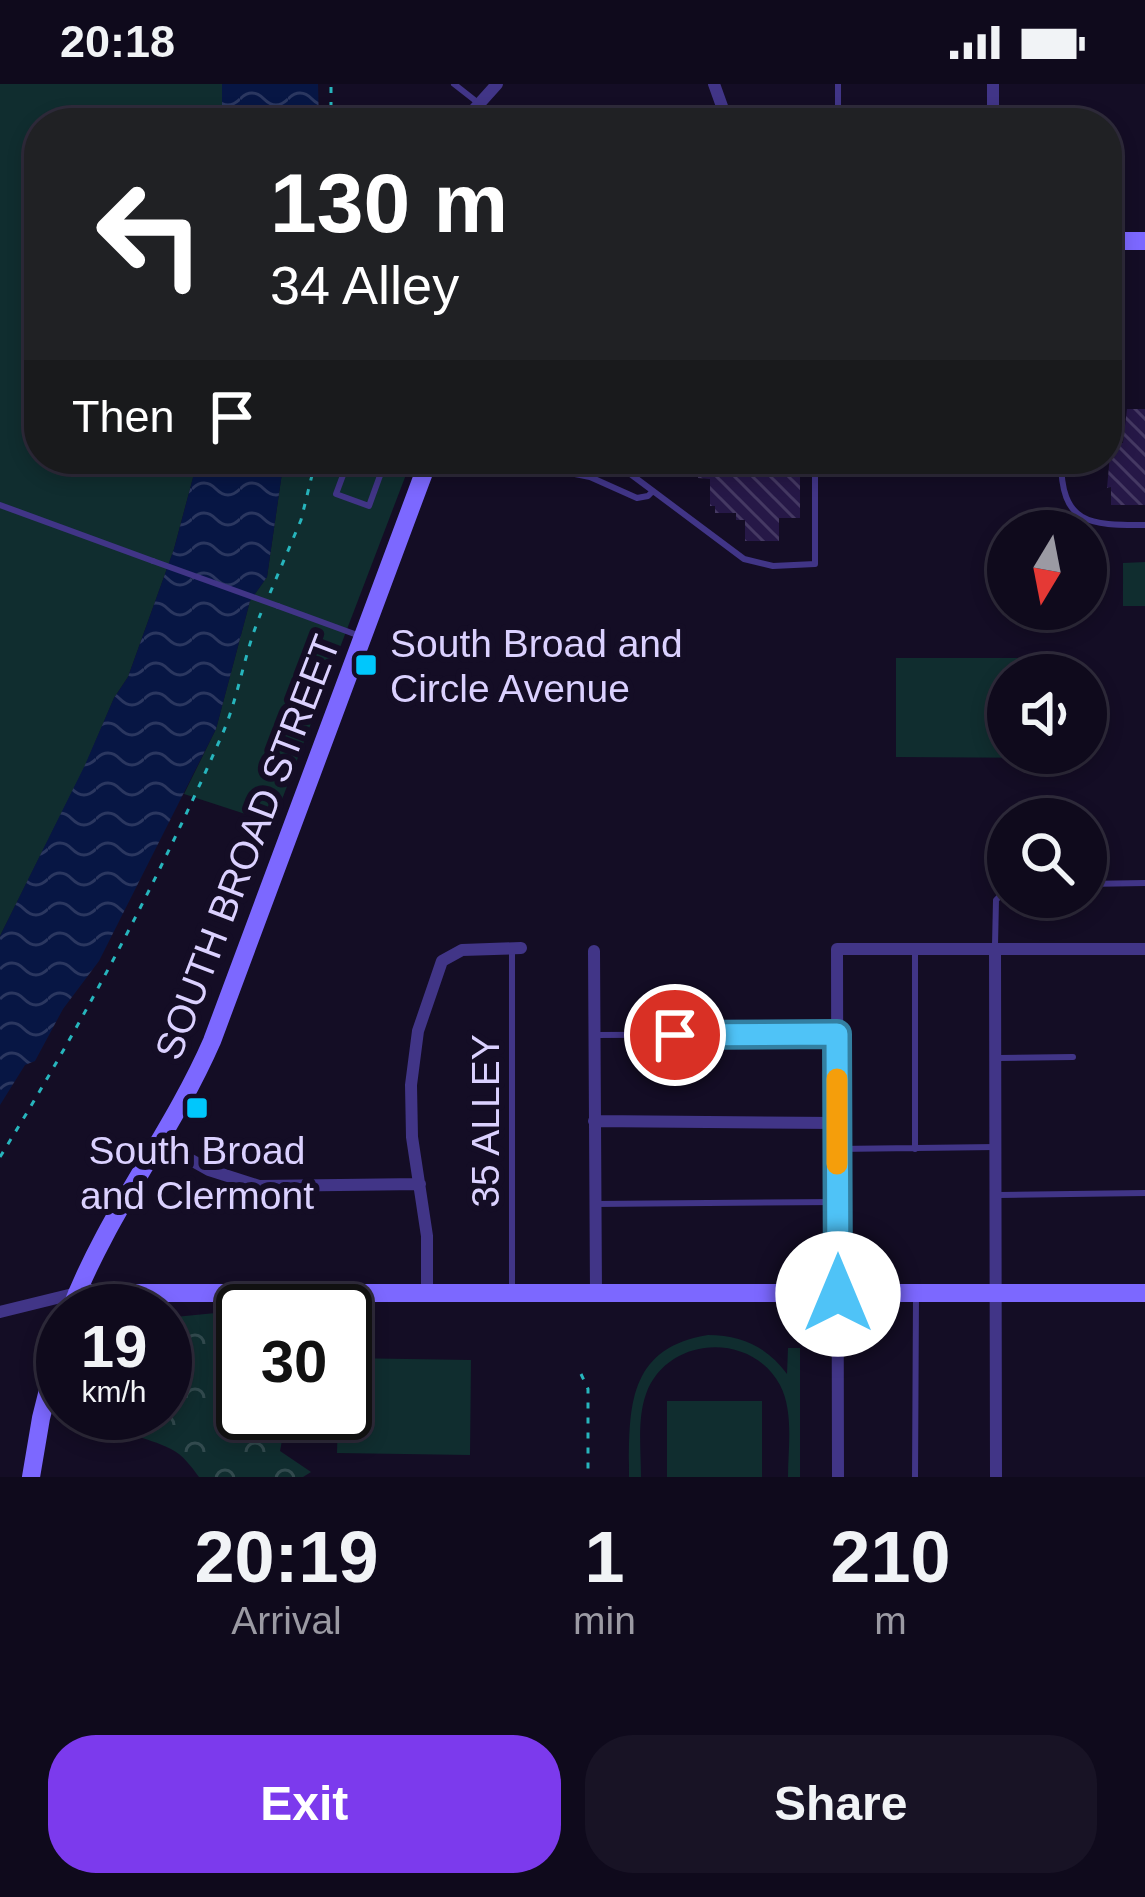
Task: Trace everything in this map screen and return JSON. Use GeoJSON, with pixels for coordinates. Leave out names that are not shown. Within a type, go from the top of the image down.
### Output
{"type":"FeatureCollection","features":[{"type":"Feature","properties":{"kind":"main road","name":"SOUTH BROAD STREET"},"geometry":{"type":"LineString","coordinates":[[81,1284],[104,1235],[194,1082],[217,1030],[424,474]]}},
{"type":"Feature","properties":{"kind":"main road"},"geometry":{"type":"LineString","coordinates":[[192,1299],[427,1293],[1145,1293]]}},
{"type":"Feature","properties":{"kind":"main road"},"geometry":{"type":"LineString","coordinates":[[31,1477],[37,1440]]}},
{"type":"Feature","properties":{"kind":"street"},"geometry":{"type":"LineString","coordinates":[[476,108],[497,84]]}},
{"type":"Feature","properties":{"kind":"street"},"geometry":{"type":"LineString","coordinates":[[427,1293],[427,1236],[411,1110],[418,1031],[442,961],[462,950],[516,948]]}},
{"type":"Feature","properties":{"kind":"street"},"geometry":{"type":"LineString","coordinates":[[838,1477],[837,949],[1145,949]]}},
{"type":"Feature","properties":{"kind":"street"},"geometry":{"type":"LineString","coordinates":[[995,949],[996,1477]]}},
{"type":"Feature","properties":{"kind":"street"},"geometry":{"type":"LineString","coordinates":[[593,951],[596,1294]]}},
{"type":"Feature","properties":{"kind":"street"},"geometry":{"type":"LineString","coordinates":[[595,1121],[837,1123]]}},
{"type":"Feature","properties":{"kind":"street"},"geometry":{"type":"LineString","coordinates":[[159,1142],[209,1169],[259,1186],[420,1184]]}},
{"type":"Feature","properties":{"kind":"street"},"geometry":{"type":"LineString","coordinates":[[0,1312],[36,1307]]}},
{"type":"Feature","properties":{"kind":"lane"},"geometry":{"type":"LineString","coordinates":[[454,84],[479,105]]}},
{"type":"Feature","properties":{"kind":"lane"},"geometry":{"type":"LineString","coordinates":[[343,474],[336,494],[369,506],[381,474]]}},
{"type":"Feature","properties":{"kind":"lane"},"geometry":{"type":"LineString","coordinates":[[571,474],[638,498],[653,490]]}},
{"type":"Feature","properties":{"kind":"lane"},"geometry":{"type":"LineString","coordinates":[[631,474],[744,559],[773,566],[815,564],[815,474]]}},
{"type":"Feature","properties":{"kind":"lane"},"geometry":{"type":"LineString","coordinates":[[1062,474],[1063,492],[1075,513],[1094,523],[1145,525]]}},
{"type":"Feature","properties":{"kind":"lane"},"geometry":{"type":"LineString","coordinates":[[0,505],[363,637]]}},
{"type":"Feature","properties":{"kind":"lane"},"geometry":{"type":"LineString","coordinates":[[1107,884],[1145,883]]}},
{"type":"Feature","properties":{"kind":"lane"},"geometry":{"type":"LineString","coordinates":[[995,949],[996,918]]}},
{"type":"Feature","properties":{"kind":"lane","name":"35 ALLEY"},"geometry":{"type":"LineString","coordinates":[[512,1294],[516,948]]}},
{"type":"Feature","properties":{"kind":"lane"},"geometry":{"type":"LineString","coordinates":[[915,949],[915,1149]]}},
{"type":"Feature","properties":{"kind":"lane"},"geometry":{"type":"LineString","coordinates":[[594,1035],[837,1034]]}},
{"type":"Feature","properties":{"kind":"lane"},"geometry":{"type":"LineString","coordinates":[[995,1058],[1073,1057]]}},
{"type":"Feature","properties":{"kind":"lane"},"geometry":{"type":"LineString","coordinates":[[837,1149],[995,1148]]}},
{"type":"Feature","properties":{"kind":"lane"},"geometry":{"type":"LineString","coordinates":[[995,1195],[1145,1193]]}},
{"type":"Feature","properties":{"kind":"lane"},"geometry":{"type":"LineString","coordinates":[[595,1204],[837,1202]]}},
{"type":"Feature","properties":{"kind":"lane"},"geometry":{"type":"LineString","coordinates":[[915,1477],[916,1294]]}},
{"type":"Feature","properties":{"kind":"path"},"geometry":{"type":"LineString","coordinates":[[269,595],[301,520],[312,474]]}},
{"type":"Feature","properties":{"kind":"path"},"geometry":{"type":"LineString","coordinates":[[0,1157],[130,932],[226,728],[240,667],[261,613]]}},
{"type":"Feature","properties":{"kind":"path"},"geometry":{"type":"LineString","coordinates":[[581,1374],[589,1389],[588,1472]]}},
{"type":"Feature","properties":{"kind":"green space"},"geometry":{"type":"Polygon","coordinates":[[[0,84],[222,84],[222,108],[24,108],[24,474],[194,474],[174,549],[128,677],[0,936],[0,84]]]}},
{"type":"Feature","properties":{"kind":"green space"},"geometry":{"type":"Polygon","coordinates":[[[282,474],[406,474],[273,823],[184,794],[216,729],[250,601],[267,577],[282,474]]]}},
{"type":"Feature","properties":{"kind":"green space"},"geometry":{"type":"Polygon","coordinates":[[[1145,562],[1145,606],[1123,606],[1123,563],[1145,562]]]}},
{"type":"Feature","properties":{"kind":"green space"},"geometry":{"type":"Polygon","coordinates":[[[896,658],[987,658],[987,758],[896,757],[896,658]]]}},
{"type":"Feature","properties":{"kind":"green space"},"geometry":{"type":"Polygon","coordinates":[[[216,1313],[216,1440],[282,1440],[280,1451],[311,1472],[303,1477],[199,1477],[175,1451],[148,1440],[192,1440],[192,1315],[216,1313]]]}},
{"type":"Feature","properties":{"kind":"green space"},"geometry":{"type":"Polygon","coordinates":[[[708,1335],[753,1344],[787,1374],[788,1348],[800,1348],[800,1477],[788,1477],[789,1418],[780,1385],[750,1355],[710,1348],[690,1351],[657,1375],[641,1414],[641,1477],[629,1477],[632,1406],[647,1368],[681,1342],[708,1335]]]}},
{"type":"Feature","properties":{"kind":"green space"},"geometry":{"type":"Polygon","coordinates":[[[372,1358],[471,1360],[470,1455],[337,1453],[337,1440],[372,1440],[372,1358]]]}},
{"type":"Feature","properties":{"kind":"green space"},"geometry":{"type":"Polygon","coordinates":[[[667,1401],[762,1401],[762,1477],[667,1477],[667,1401]]]}},
{"type":"Feature","properties":{"kind":"water"},"geometry":{"type":"Polygon","coordinates":[[[222,84],[318,84],[319,108],[222,108],[222,84]]]}},
{"type":"Feature","properties":{"kind":"water"},"geometry":{"type":"Polygon","coordinates":[[[194,474],[282,474],[267,577],[250,601],[216,729],[99,961],[63,1009],[35,1061],[25,1065],[0,1105],[0,936],[128,677],[174,549],[194,474]]]}},
{"type":"Feature","properties":{"kind":"building"},"geometry":{"type":"Polygon","coordinates":[[[1127,409],[1145,409],[1145,505],[1111,505],[1108,474],[1122,474],[1127,409]]]}},
{"type":"Feature","properties":{"kind":"building"},"geometry":{"type":"Polygon","coordinates":[[[698,474],[800,474],[800,518],[779,518],[779,541],[745,541],[745,520],[736,520],[736,513],[715,513],[715,506],[710,506],[710,479],[698,478],[698,474]]]}},
{"type":"Feature","properties":{"kind":"slow traffic"},"geometry":{"type":"LineString","coordinates":[[837,1079],[837,1164]]}},
{"type":"Feature","properties":{"kind":"place","name":"South Broad and Circle Avenue"},"geometry":{"type":"Point","coordinates":[366,665]}},
{"type":"Feature","properties":{"kind":"place","name":"South Broad and Clermont"},"geometry":{"type":"Point","coordinates":[197,1108]}},
{"type":"Feature","properties":{"kind":"route"},"geometry":{"type":"LineString","coordinates":[[675,1035],[837,1034],[838,1294]]}}]}
